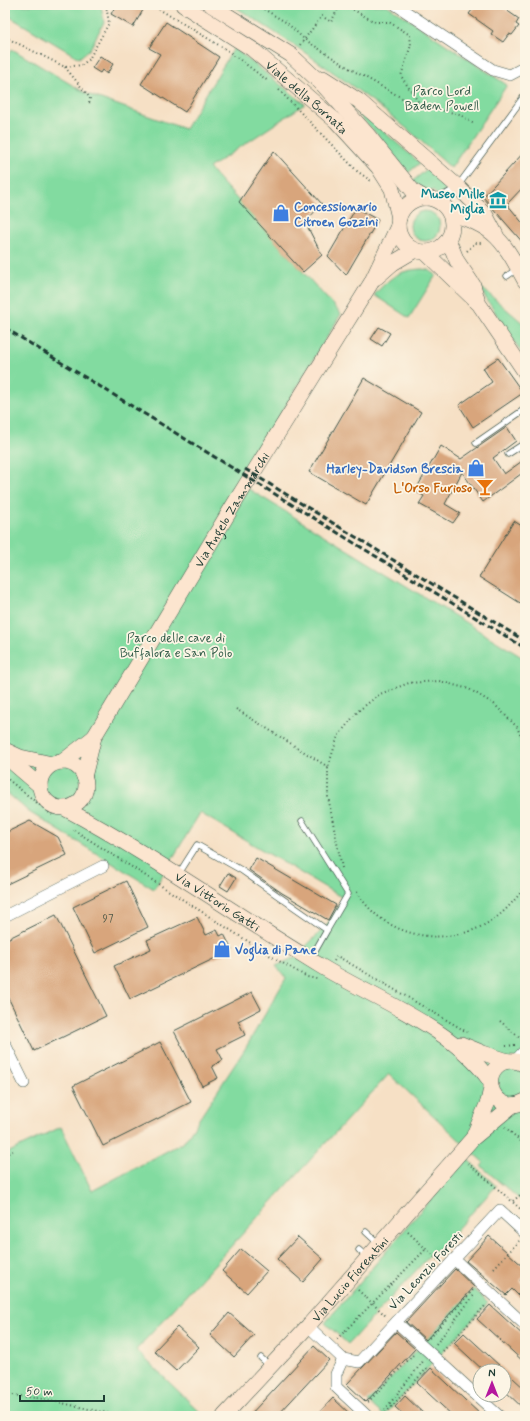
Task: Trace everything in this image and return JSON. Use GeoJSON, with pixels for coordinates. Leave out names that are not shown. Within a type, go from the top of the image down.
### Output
{"type":"FeatureCollection","features":[{"type":"Feature","properties":{"kind":"street","name":"Viale della Bornata"},"geometry":{"type":"LineString","coordinates":[[182,5],[252,50],[336,121],[378,167],[389,183],[392,189],[401,238],[410,247],[420,251],[479,304]]}},
{"type":"Feature","properties":{"kind":"street","name":"Viale della Bornata"},"geometry":{"type":"LineString","coordinates":[[211,5],[290,56],[296,53]]}},
{"type":"Feature","properties":{"kind":"street"},"geometry":{"type":"LineString","coordinates":[[396,5],[493,70],[510,75],[525,67]]}},
{"type":"Feature","properties":{"kind":"street","name":"Viale della Bornata"},"geometry":{"type":"LineString","coordinates":[[296,53],[359,101],[457,186],[485,214],[491,239]]}},
{"type":"Feature","properties":{"kind":"street","name":"Viale della Bornata"},"geometry":{"type":"LineString","coordinates":[[296,53],[367,134],[413,191],[477,224],[491,239],[509,251],[518,276]]}},
{"type":"Feature","properties":{"kind":"street"},"geometry":{"type":"LineString","coordinates":[[399,222],[409,204],[437,204],[452,223],[450,236],[457,261],[473,285],[479,304],[525,372]]}},
{"type":"Feature","properties":{"kind":"street","name":"Via Angelo Zammarchi"},"geometry":{"type":"LineString","coordinates":[[84,777],[94,737],[250,479],[371,283],[399,222]]}},
{"type":"Feature","properties":{"kind":"street"},"geometry":{"type":"LineString","coordinates":[[420,251],[441,247],[450,236],[477,224]]}},
{"type":"Feature","properties":{"kind":"street","name":"Via Angelo Zammarchi"},"geometry":{"type":"LineString","coordinates":[[371,283],[388,267],[420,251]]}},
{"type":"Feature","properties":{"kind":"street","name":"Via Angelo Zammarchi"},"geometry":{"type":"LineString","coordinates":[[57,763],[94,737]]}},
{"type":"Feature","properties":{"kind":"street"},"geometry":{"type":"LineString","coordinates":[[5,750],[20,757],[57,763],[68,762],[78,768],[84,777]]}},
{"type":"Feature","properties":{"kind":"street","name":"Via Vittorio Gatti"},"geometry":{"type":"LineString","coordinates":[[5,756],[40,786],[43,798],[47,802],[64,808],[102,828],[310,960],[400,1010],[439,1034],[476,1062],[499,1100],[521,1103]]}},
{"type":"Feature","properties":{"kind":"street"},"geometry":{"type":"LineString","coordinates":[[40,786],[41,776],[57,763]]}},
{"type":"Feature","properties":{"kind":"street","name":"Via Vittorio Gatti"},"geometry":{"type":"LineString","coordinates":[[84,777],[86,782],[84,794],[92,816],[102,828]]}},
{"type":"Feature","properties":{"kind":"street"},"geometry":{"type":"LineString","coordinates":[[64,808],[78,802],[84,794]]}},
{"type":"Feature","properties":{"kind":"street"},"geometry":{"type":"LineString","coordinates":[[5,916],[103,866]]}},
{"type":"Feature","properties":{"kind":"street","name":"Via Vittorio Gatti"},"geometry":{"type":"LineString","coordinates":[[439,1034],[483,1053],[519,1055]]}},
{"type":"Feature","properties":{"kind":"street"},"geometry":{"type":"LineString","coordinates":[[5,1044],[24,1083]]}},
{"type":"Feature","properties":{"kind":"street","name":"Via Lucio Fiorentini"},"geometry":{"type":"LineString","coordinates":[[472,1139],[488,1102],[496,1068],[519,1055]]}},
{"type":"Feature","properties":{"kind":"street","name":"Via Lucio Fiorentini"},"geometry":{"type":"LineString","coordinates":[[224,1416],[266,1362],[308,1326],[348,1281],[364,1254],[380,1245],[440,1173],[459,1155],[472,1139],[521,1103]]}},
{"type":"Feature","properties":{"kind":"street","name":"Via Leonzio Foresti"},"geometry":{"type":"LineString","coordinates":[[343,1359],[359,1362],[500,1210],[514,1223],[522,1236]]}},
{"type":"Feature","properties":{"kind":"street"},"geometry":{"type":"LineString","coordinates":[[450,1264],[525,1325]]}},
{"type":"Feature","properties":{"kind":"street"},"geometry":{"type":"LineString","coordinates":[[395,1323],[498,1416]]}},
{"type":"Feature","properties":{"kind":"street"},"geometry":{"type":"LineString","coordinates":[[308,1326],[343,1359],[336,1374],[336,1387],[367,1416]]}},
{"type":"Feature","properties":{"kind":"lane"},"geometry":{"type":"LineString","coordinates":[[437,204],[457,186],[525,95]]}},
{"type":"Feature","properties":{"kind":"lane"},"geometry":{"type":"LineString","coordinates":[[437,204],[457,186]]}},
{"type":"Feature","properties":{"kind":"lane"},"geometry":{"type":"LineString","coordinates":[[476,443],[525,409]]}},
{"type":"Feature","properties":{"kind":"lane"},"geometry":{"type":"LineString","coordinates":[[508,454],[525,443]]}},
{"type":"Feature","properties":{"kind":"lane"},"geometry":{"type":"LineString","coordinates":[[302,821],[348,894],[310,960]]}},
{"type":"Feature","properties":{"kind":"lane"},"geometry":{"type":"LineString","coordinates":[[178,875],[197,845],[241,870],[327,930]]}},
{"type":"Feature","properties":{"kind":"lane"},"geometry":{"type":"LineString","coordinates":[[366,1232],[380,1245]]}},
{"type":"Feature","properties":{"kind":"path"},"geometry":{"type":"LineString","coordinates":[[65,68],[82,65],[89,59],[109,23],[106,5]]}},
{"type":"Feature","properties":{"kind":"path"},"geometry":{"type":"LineString","coordinates":[[152,5],[227,50],[274,85],[357,171],[373,182]]}},
{"type":"Feature","properties":{"kind":"path"},"geometry":{"type":"LineString","coordinates":[[257,5],[287,23],[304,39],[347,67],[404,98],[431,108],[459,114],[474,124]]}},
{"type":"Feature","properties":{"kind":"path"},"geometry":{"type":"LineString","coordinates":[[296,53],[304,39],[322,16],[331,22],[339,7],[345,5],[375,22],[389,22],[410,35],[411,45],[401,76],[420,103]]}},
{"type":"Feature","properties":{"kind":"path"},"geometry":{"type":"LineString","coordinates":[[5,37],[65,68],[90,98],[90,105]]}},
{"type":"Feature","properties":{"kind":"path"},"geometry":{"type":"LineString","coordinates":[[462,256],[475,243],[491,239]]}},
{"type":"Feature","properties":{"kind":"path"},"geometry":{"type":"LineString","coordinates":[[346,874],[342,868],[328,798],[328,767],[338,736],[358,711],[380,694],[409,683],[439,681],[469,689],[494,704],[517,727],[525,746]]}},
{"type":"Feature","properties":{"kind":"path"},"geometry":{"type":"LineString","coordinates":[[236,709],[328,767]]}},
{"type":"Feature","properties":{"kind":"path"},"geometry":{"type":"LineString","coordinates":[[355,890],[361,900],[384,920],[412,934],[443,938],[473,931],[500,915],[522,891],[525,884]]}},
{"type":"Feature","properties":{"kind":"path"},"geometry":{"type":"LineString","coordinates":[[500,1021],[519,1055]]}},
{"type":"Feature","properties":{"kind":"path"},"geometry":{"type":"LineString","coordinates":[[507,1130],[525,1146]]}},
{"type":"Feature","properties":{"kind":"path"},"geometry":{"type":"LineString","coordinates":[[5,1154],[12,1150]]}},
{"type":"Feature","properties":{"kind":"path"},"geometry":{"type":"LineString","coordinates":[[459,1155],[525,1212],[514,1223]]}},
{"type":"Feature","properties":{"kind":"path"},"geometry":{"type":"LineString","coordinates":[[513,1201],[525,1191]]}},
{"type":"Feature","properties":{"kind":"path"},"geometry":{"type":"LineString","coordinates":[[406,1230],[426,1249],[450,1264]]}},
{"type":"Feature","properties":{"kind":"path"},"geometry":{"type":"LineString","coordinates":[[494,1268],[522,1236]]}},
{"type":"Feature","properties":{"kind":"path"},"geometry":{"type":"LineString","coordinates":[[330,1347],[426,1249]]}},
{"type":"Feature","properties":{"kind":"path"},"geometry":{"type":"LineString","coordinates":[[348,1281],[395,1323]]}},
{"type":"Feature","properties":{"kind":"path"},"geometry":{"type":"LineString","coordinates":[[5,1394],[44,1400],[120,1416]]}},
{"type":"Feature","properties":{"kind":"green space"},"geometry":{"type":"Polygon","coordinates":[[[5,5],[101,5],[104,22],[90,49],[79,58],[5,14],[5,5]]]}},
{"type":"Feature","properties":{"kind":"green space","name":"Parco Lord Baden Powell"},"geometry":{"type":"Polygon","coordinates":[[[232,5],[387,5],[507,85],[451,168],[401,124],[335,73],[232,5]]]}},
{"type":"Feature","properties":{"kind":"green space","name":"Parco delle cave di Buffalora e San Polo"},"geometry":{"type":"Polygon","coordinates":[[[234,48],[305,104],[209,168],[341,314],[239,483],[525,659],[525,1204],[481,1166],[484,1163],[389,1074],[136,1350],[204,1416],[5,1416],[5,1154],[61,1127],[92,1191],[184,1142],[245,1049],[286,978],[276,966],[295,957],[327,925],[343,898],[200,813],[154,889],[29,812],[5,791],[5,61],[12,49],[87,94],[185,129],[234,48]]]}},
{"type":"Feature","properties":{"kind":"green space"},"geometry":{"type":"Polygon","coordinates":[[[343,98],[420,163],[408,173],[384,142],[343,98]]]}},
{"type":"Feature","properties":{"kind":"green space"},"geometry":{"type":"Polygon","coordinates":[[[427,169],[449,189],[437,195],[433,190],[426,192],[413,181],[427,169]]]}},
{"type":"Feature","properties":{"kind":"green space"},"geometry":{"type":"Polygon","coordinates":[[[425,211],[436,215],[440,226],[436,237],[425,241],[414,237],[410,226],[414,215],[425,211]]]}},
{"type":"Feature","properties":{"kind":"green space"},"geometry":{"type":"Polygon","coordinates":[[[422,269],[429,270],[436,275],[409,318],[374,295],[385,284],[400,273],[422,269]]]}},
{"type":"Feature","properties":{"kind":"green space"},"geometry":{"type":"Polygon","coordinates":[[[476,283],[525,325],[525,358],[476,283]]]}},
{"type":"Feature","properties":{"kind":"green space"},"geometry":{"type":"Polygon","coordinates":[[[466,1158],[496,1186],[438,1250],[436,1249],[348,1344],[325,1323],[466,1158]]]}},
{"type":"Feature","properties":{"kind":"green space"},"geometry":{"type":"Polygon","coordinates":[[[474,1289],[488,1303],[384,1416],[368,1402],[474,1289]]]}},
{"type":"Feature","properties":{"kind":"building"},"geometry":{"type":"Polygon","coordinates":[[[116,5],[146,5],[133,27],[111,14],[116,5]]]}},
{"type":"Feature","properties":{"kind":"building"},"geometry":{"type":"Polygon","coordinates":[[[476,5],[499,5],[519,19],[516,24],[519,26],[512,35],[509,34],[503,42],[491,34],[493,31],[469,14],[476,5]]]}},
{"type":"Feature","properties":{"kind":"building"},"geometry":{"type":"Polygon","coordinates":[[[166,22],[219,57],[185,112],[141,84],[160,54],[149,48],[166,22]]]}},
{"type":"Feature","properties":{"kind":"building"},"geometry":{"type":"Polygon","coordinates":[[[100,56],[113,64],[107,74],[102,70],[100,73],[92,68],[100,56]]]}},
{"type":"Feature","properties":{"kind":"building","name":"Concessionario Citroen Gozzini"},"geometry":{"type":"Polygon","coordinates":[[[274,151],[322,204],[305,222],[322,255],[303,272],[239,202],[274,151]]]}},
{"type":"Feature","properties":{"kind":"building","name":"Museo Mille Miglia"},"geometry":{"type":"Polygon","coordinates":[[[525,151],[525,185],[507,204],[525,226],[525,245],[483,197],[525,151]]]}},
{"type":"Feature","properties":{"kind":"building"},"geometry":{"type":"Polygon","coordinates":[[[356,208],[378,220],[346,275],[328,256],[356,208]]]}},
{"type":"Feature","properties":{"kind":"building"},"geometry":{"type":"Polygon","coordinates":[[[379,327],[390,333],[382,346],[371,339],[379,327]]]}},
{"type":"Feature","properties":{"kind":"building"},"geometry":{"type":"Polygon","coordinates":[[[498,358],[523,393],[473,427],[459,405],[492,382],[483,368],[498,358]]]}},
{"type":"Feature","properties":{"kind":"building"},"geometry":{"type":"Polygon","coordinates":[[[364,378],[421,412],[366,505],[309,472],[364,378]]]}},
{"type":"Feature","properties":{"kind":"building"},"geometry":{"type":"Polygon","coordinates":[[[507,427],[516,441],[493,458],[504,474],[525,459],[525,471],[483,502],[462,472],[445,504],[460,513],[453,523],[419,504],[424,496],[415,491],[441,446],[461,459],[507,427]]]}},
{"type":"Feature","properties":{"kind":"building"},"geometry":{"type":"Polygon","coordinates":[[[514,521],[525,528],[525,606],[479,577],[514,521]]]}},
{"type":"Feature","properties":{"kind":"building"},"geometry":{"type":"Polygon","coordinates":[[[30,821],[58,837],[67,855],[5,885],[5,833],[30,821]]]}},
{"type":"Feature","properties":{"kind":"building"},"geometry":{"type":"Polygon","coordinates":[[[256,858],[336,905],[328,920],[282,893],[249,870],[256,858]]]}},
{"type":"Feature","properties":{"kind":"building"},"geometry":{"type":"Polygon","coordinates":[[[228,873],[236,878],[228,891],[220,886],[228,873]]]}},
{"type":"Feature","properties":{"kind":"building"},"geometry":{"type":"Polygon","coordinates":[[[126,881],[148,927],[95,953],[73,907],[126,881]]]}},
{"type":"Feature","properties":{"kind":"building"},"geometry":{"type":"Polygon","coordinates":[[[56,915],[106,1016],[34,1051],[5,991],[5,940],[56,915]]]}},
{"type":"Feature","properties":{"kind":"building"},"geometry":{"type":"Polygon","coordinates":[[[197,917],[206,935],[217,930],[220,936],[224,934],[232,950],[130,999],[114,966],[151,949],[147,940],[197,917]]]}},
{"type":"Feature","properties":{"kind":"building"},"geometry":{"type":"Polygon","coordinates":[[[252,992],[261,1009],[238,1021],[245,1035],[217,1049],[223,1060],[212,1066],[218,1078],[202,1086],[174,1031],[252,992]]]}},
{"type":"Feature","properties":{"kind":"building"},"geometry":{"type":"Polygon","coordinates":[[[160,1042],[191,1102],[103,1146],[73,1086],[160,1042]]]}},
{"type":"Feature","properties":{"kind":"building"},"geometry":{"type":"Polygon","coordinates":[[[489,1236],[525,1268],[525,1275],[520,1281],[525,1286],[525,1302],[512,1289],[506,1295],[466,1261],[489,1236]]]}},
{"type":"Feature","properties":{"kind":"building"},"geometry":{"type":"Polygon","coordinates":[[[298,1237],[323,1259],[303,1282],[277,1259],[298,1237]]]}},
{"type":"Feature","properties":{"kind":"building"},"geometry":{"type":"Polygon","coordinates":[[[241,1249],[267,1271],[247,1293],[222,1271],[241,1249]]]}},
{"type":"Feature","properties":{"kind":"building"},"geometry":{"type":"Polygon","coordinates":[[[455,1269],[474,1287],[426,1340],[406,1322],[455,1269]]]}},
{"type":"Feature","properties":{"kind":"building"},"geometry":{"type":"Polygon","coordinates":[[[490,1305],[525,1337],[525,1363],[477,1319],[490,1305]]]}},
{"type":"Feature","properties":{"kind":"building"},"geometry":{"type":"Polygon","coordinates":[[[229,1313],[254,1335],[234,1357],[210,1335],[229,1313]]]}},
{"type":"Feature","properties":{"kind":"building"},"geometry":{"type":"Polygon","coordinates":[[[177,1327],[199,1347],[176,1371],[154,1351],[177,1327]]]}},
{"type":"Feature","properties":{"kind":"building"},"geometry":{"type":"Polygon","coordinates":[[[396,1332],[415,1349],[366,1402],[347,1384],[396,1332]]]}},
{"type":"Feature","properties":{"kind":"building"},"geometry":{"type":"Polygon","coordinates":[[[464,1333],[497,1363],[475,1363],[454,1343],[464,1333]]]}},
{"type":"Feature","properties":{"kind":"building"},"geometry":{"type":"Polygon","coordinates":[[[314,1346],[329,1360],[277,1416],[249,1416],[314,1346]]]}},
{"type":"Feature","properties":{"kind":"building"},"geometry":{"type":"Polygon","coordinates":[[[431,1368],[482,1416],[453,1416],[417,1383],[431,1368]]]}},
{"type":"Feature","properties":{"kind":"building"},"geometry":{"type":"Polygon","coordinates":[[[512,1377],[525,1389],[525,1410],[512,1398],[512,1377]]]}},
{"type":"Feature","properties":{"kind":"building"},"geometry":{"type":"Polygon","coordinates":[[[405,1396],[426,1416],[405,1416],[395,1407],[405,1396]]]}},
{"type":"Feature","properties":{"kind":"building"},"geometry":{"type":"Polygon","coordinates":[[[333,1398],[352,1416],[316,1416],[333,1398]]]}},
{"type":"Feature","properties":{"kind":"railway"},"geometry":{"type":"LineString","coordinates":[[5,328],[525,648]]}},
{"type":"Feature","properties":{"kind":"railway"},"geometry":{"type":"LineString","coordinates":[[245,469],[525,641]]}},
{"type":"Feature","properties":{"kind":"railway"},"geometry":{"type":"LineString","coordinates":[[5,1415],[13,1416]]}},
{"type":"Feature","properties":{"kind":"place","name":"Museo Mille Miglia"},"geometry":{"type":"Point","coordinates":[498,200]}},
{"type":"Feature","properties":{"kind":"place","name":"Concessionario Citroen Gozzini"},"geometry":{"type":"Point","coordinates":[281,213]}},
{"type":"Feature","properties":{"kind":"place","name":"Harley-Davidson Brescia"},"geometry":{"type":"Point","coordinates":[476,468]}},
{"type":"Feature","properties":{"kind":"place","name":"L'Orso Furioso"},"geometry":{"type":"Point","coordinates":[485,487]}},
{"type":"Feature","properties":{"kind":"place","name":"Voglia di Pane"},"geometry":{"type":"Point","coordinates":[222,949]}}]}
